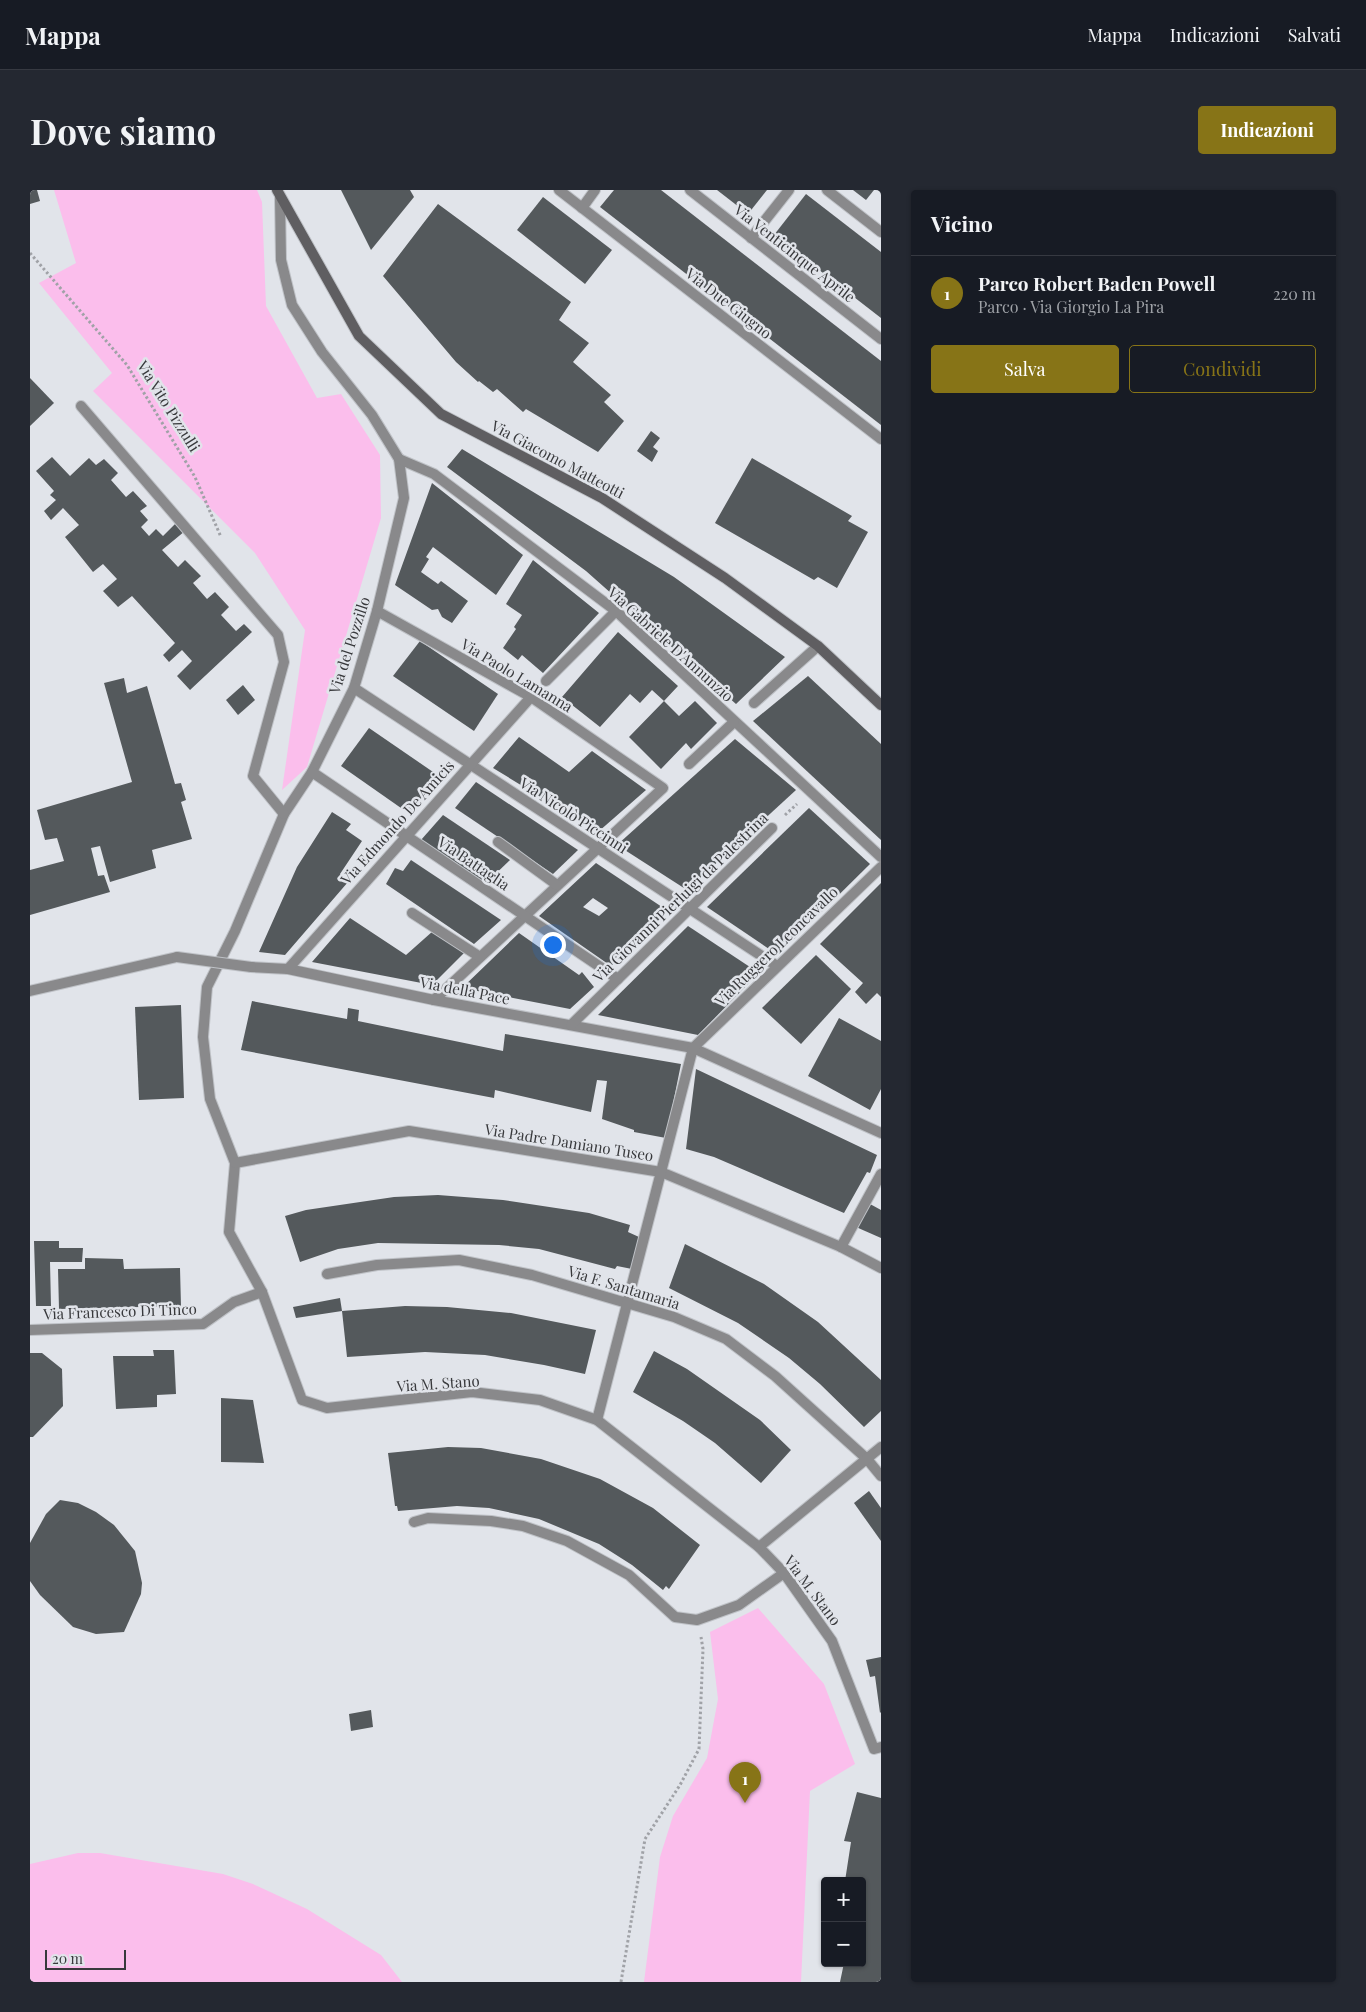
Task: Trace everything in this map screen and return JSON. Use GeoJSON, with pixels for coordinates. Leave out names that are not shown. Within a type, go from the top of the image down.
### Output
{"type":"FeatureCollection","features":[{"type":"Feature","properties":{"kind":"street","name":"Via Due Giugno"},"geometry":{"type":"LineString","coordinates":[[559,190],[881,439]]}},
{"type":"Feature","properties":{"kind":"street"},"geometry":{"type":"LineString","coordinates":[[582,208],[595,190]]}},
{"type":"Feature","properties":{"kind":"street","name":"Via Venticinque Aprile"},"geometry":{"type":"LineString","coordinates":[[690,190],[881,339]]}},
{"type":"Feature","properties":{"kind":"street"},"geometry":{"type":"LineString","coordinates":[[751,238],[789,190]]}},
{"type":"Feature","properties":{"kind":"street"},"geometry":{"type":"LineString","coordinates":[[828,190],[881,232]]}},
{"type":"Feature","properties":{"kind":"street","name":"Via del Pozzillo"},"geometry":{"type":"LineString","coordinates":[[235,1163],[210,1099],[203,1037],[207,987],[235,931],[284,814],[312,772],[354,688],[377,611],[404,498],[399,459],[372,415],[322,352],[292,305],[281,260],[279,194]]}},
{"type":"Feature","properties":{"kind":"street","name":"Via Giacomo Matteotti"},"geometry":{"type":"LineString","coordinates":[[279,194],[359,336],[441,414],[602,498],[725,578],[818,646],[881,705]]}},
{"type":"Feature","properties":{"kind":"street"},"geometry":{"type":"LineString","coordinates":[[81,406],[278,635],[284,662],[253,776],[284,814]]}},
{"type":"Feature","properties":{"kind":"street","name":"Via Gabriele D'Annunzio"},"geometry":{"type":"LineString","coordinates":[[399,459],[434,474],[616,611],[881,857]]}},
{"type":"Feature","properties":{"kind":"street","name":"Via Paolo Lamanna"},"geometry":{"type":"LineString","coordinates":[[377,611],[531,697],[663,788],[598,849]]}},
{"type":"Feature","properties":{"kind":"street"},"geometry":{"type":"LineString","coordinates":[[546,682],[616,611]]}},
{"type":"Feature","properties":{"kind":"street"},"geometry":{"type":"LineString","coordinates":[[754,703],[818,646]]}},
{"type":"Feature","properties":{"kind":"street","name":"Via Nicolò Piccinni"},"geometry":{"type":"LineString","coordinates":[[354,688],[777,966]]}},
{"type":"Feature","properties":{"kind":"street","name":"Via Edmondo De Amicis"},"geometry":{"type":"LineString","coordinates":[[288,969],[469,764],[531,697]]}},
{"type":"Feature","properties":{"kind":"street"},"geometry":{"type":"LineString","coordinates":[[689,764],[734,722]]}},
{"type":"Feature","properties":{"kind":"street","name":"Via Battaglia"},"geometry":{"type":"LineString","coordinates":[[312,772],[618,979]]}},
{"type":"Feature","properties":{"kind":"street","name":"Via Giovanni Pierluigi da Palestrina"},"geometry":{"type":"LineString","coordinates":[[571,1025],[772,828]]}},
{"type":"Feature","properties":{"kind":"street"},"geometry":{"type":"LineString","coordinates":[[498,842],[557,886]]}},
{"type":"Feature","properties":{"kind":"street"},"geometry":{"type":"LineString","coordinates":[[434,1000],[524,915],[598,849]]}},
{"type":"Feature","properties":{"kind":"street","name":"Via Ruggero Leoncavallo"},"geometry":{"type":"LineString","coordinates":[[693,1048],[881,867]]}},
{"type":"Feature","properties":{"kind":"street"},"geometry":{"type":"LineString","coordinates":[[412,913],[480,957]]}},
{"type":"Feature","properties":{"kind":"street","name":"Via della Pace"},"geometry":{"type":"LineString","coordinates":[[30,991],[176,957],[251,967],[288,969],[434,1000],[693,1048],[881,1133]]}},
{"type":"Feature","properties":{"kind":"street"},"geometry":{"type":"LineString","coordinates":[[597,1420],[693,1048]]}},
{"type":"Feature","properties":{"kind":"street","name":"Via Padre Damiano Tuseo"},"geometry":{"type":"LineString","coordinates":[[235,1163],[409,1131],[661,1172],[841,1247],[881,1268]]}},
{"type":"Feature","properties":{"kind":"street","name":"Via M. Stano"},"geometry":{"type":"LineString","coordinates":[[235,1163],[229,1232],[262,1292],[302,1400],[327,1408],[472,1392],[540,1400],[597,1420],[759,1547],[784,1573],[832,1640],[878,1748]]}},
{"type":"Feature","properties":{"kind":"street"},"geometry":{"type":"LineString","coordinates":[[841,1247],[881,1174]]}},
{"type":"Feature","properties":{"kind":"street","name":"Via F. Santamaria"},"geometry":{"type":"LineString","coordinates":[[327,1274],[377,1265],[459,1260],[532,1275],[674,1316],[726,1339],[775,1376],[867,1459],[881,1476]]}},
{"type":"Feature","properties":{"kind":"street","name":"Via Francesco Di Tinco"},"geometry":{"type":"LineString","coordinates":[[30,1330],[203,1324],[234,1302],[262,1292]]}},
{"type":"Feature","properties":{"kind":"street"},"geometry":{"type":"LineString","coordinates":[[759,1547],[881,1447]]}},
{"type":"Feature","properties":{"kind":"street"},"geometry":{"type":"LineString","coordinates":[[414,1522],[428,1518],[491,1521],[523,1526],[567,1541],[629,1575],[675,1618],[697,1620],[739,1605],[784,1573]]}},
{"type":"Feature","properties":{"kind":"path","name":"Via Vito Pizzulli"},"geometry":{"type":"LineString","coordinates":[[30,253],[127,365],[195,477],[224,546]]}},
{"type":"Feature","properties":{"kind":"path","name":"Via Giovanni Pierluigi da Palestrina"},"geometry":{"type":"LineString","coordinates":[[772,828],[810,790]]}},
{"type":"Feature","properties":{"kind":"path"},"geometry":{"type":"LineString","coordinates":[[621,1982],[645,1839],[680,1785],[699,1749],[703,1649],[697,1620]]}},
{"type":"Feature","properties":{"kind":"shaded area"},"geometry":{"type":"Polygon","coordinates":[[[54,190],[257,190],[262,202],[266,306],[317,398],[341,394],[380,455],[381,518],[307,767],[282,790],[305,630],[255,553],[93,391],[112,373],[39,283],[76,263],[54,190]]]}},
{"type":"Feature","properties":{"kind":"shaded area"},"geometry":{"type":"Polygon","coordinates":[[[758,1608],[824,1684],[855,1764],[810,1791],[801,1982],[644,1982],[660,1857],[673,1816],[707,1758],[718,1699],[710,1632],[758,1608]]]}},
{"type":"Feature","properties":{"kind":"shaded area"},"geometry":{"type":"Polygon","coordinates":[[[78,1853],[100,1853],[223,1874],[253,1884],[307,1909],[381,1955],[402,1982],[30,1982],[30,1864],[78,1853]]]}},
{"type":"Feature","properties":{"kind":"building"},"geometry":{"type":"Polygon","coordinates":[[[30,190],[37,190],[40,201],[30,204],[30,190]]]}},
{"type":"Feature","properties":{"kind":"building"},"geometry":{"type":"Polygon","coordinates":[[[341,190],[410,190],[414,197],[371,250],[341,190]]]}},
{"type":"Feature","properties":{"kind":"building"},"geometry":{"type":"Polygon","coordinates":[[[614,190],[661,190],[881,361],[881,425],[600,207],[614,190]]]}},
{"type":"Feature","properties":{"kind":"building"},"geometry":{"type":"Polygon","coordinates":[[[717,190],[767,190],[748,214],[717,190]]]}},
{"type":"Feature","properties":{"kind":"building"},"geometry":{"type":"Polygon","coordinates":[[[853,190],[874,190],[866,200],[853,190]]]}},
{"type":"Feature","properties":{"kind":"building"},"geometry":{"type":"Polygon","coordinates":[[[806,194],[881,252],[881,318],[774,235],[806,194]]]}},
{"type":"Feature","properties":{"kind":"building"},"geometry":{"type":"Polygon","coordinates":[[[543,197],[612,250],[585,284],[517,230],[543,197]]]}},
{"type":"Feature","properties":{"kind":"building"},"geometry":{"type":"Polygon","coordinates":[[[438,204],[571,302],[559,320],[589,343],[573,362],[611,395],[604,402],[624,421],[598,452],[526,409],[523,412],[497,389],[493,392],[478,382],[456,362],[383,276],[438,204]]]}},
{"type":"Feature","properties":{"kind":"building"},"geometry":{"type":"Polygon","coordinates":[[[30,378],[54,403],[30,426],[30,378]]]}},
{"type":"Feature","properties":{"kind":"building"},"geometry":{"type":"Polygon","coordinates":[[[651,431],[660,438],[653,447],[658,451],[652,462],[637,451],[651,431]]]}},
{"type":"Feature","properties":{"kind":"building"},"geometry":{"type":"Polygon","coordinates":[[[462,449],[674,577],[785,657],[736,704],[586,571],[447,467],[462,449]]]}},
{"type":"Feature","properties":{"kind":"building"},"geometry":{"type":"Polygon","coordinates":[[[52,457],[70,476],[89,458],[96,465],[104,459],[118,473],[111,480],[126,497],[133,491],[147,506],[140,511],[148,520],[141,527],[149,536],[156,529],[163,536],[177,522],[185,531],[162,550],[178,567],[185,560],[201,576],[193,583],[207,599],[215,592],[229,607],[221,615],[236,631],[244,624],[252,632],[190,690],[177,676],[192,661],[182,650],[169,662],[163,655],[175,643],[132,596],[118,607],[103,591],[117,579],[103,564],[93,572],[65,537],[79,525],[63,508],[51,520],[44,511],[56,500],[50,495],[54,491],[36,471],[52,457]]]}},
{"type":"Feature","properties":{"kind":"building"},"geometry":{"type":"Polygon","coordinates":[[[752,458],[852,516],[848,521],[868,532],[837,588],[818,577],[814,580],[715,523],[752,458]]]}},
{"type":"Feature","properties":{"kind":"building"},"geometry":{"type":"Polygon","coordinates":[[[432,483],[523,555],[496,595],[433,547],[426,557],[429,559],[421,572],[438,584],[441,581],[468,601],[452,623],[442,617],[438,609],[432,610],[395,585],[432,483]]]}},
{"type":"Feature","properties":{"kind":"building"},"geometry":{"type":"Polygon","coordinates":[[[533,560],[599,613],[543,673],[522,655],[518,660],[503,648],[516,629],[514,627],[522,615],[506,604],[533,560]]]}},
{"type":"Feature","properties":{"kind":"building"},"geometry":{"type":"Polygon","coordinates":[[[618,632],[678,686],[664,701],[652,690],[640,703],[630,694],[600,727],[562,697],[618,632]]]}},
{"type":"Feature","properties":{"kind":"building"},"geometry":{"type":"Polygon","coordinates":[[[420,641],[498,694],[474,731],[393,676],[420,641]]]}},
{"type":"Feature","properties":{"kind":"building"},"geometry":{"type":"Polygon","coordinates":[[[808,676],[881,744],[881,840],[753,721],[808,676]]]}},
{"type":"Feature","properties":{"kind":"building"},"geometry":{"type":"Polygon","coordinates":[[[124,678],[127,693],[147,686],[175,784],[181,783],[186,800],[181,802],[192,839],[152,850],[156,868],[110,882],[100,846],[91,848],[98,876],[104,875],[110,892],[30,915],[30,870],[64,861],[57,838],[45,840],[37,810],[132,782],[104,683],[124,678]]]}},
{"type":"Feature","properties":{"kind":"building"},"geometry":{"type":"Polygon","coordinates":[[[243,685],[255,700],[238,715],[226,700],[243,685]]]}},
{"type":"Feature","properties":{"kind":"building"},"geometry":{"type":"Polygon","coordinates":[[[664,701],[679,716],[695,701],[717,723],[691,749],[686,743],[661,769],[629,737],[664,701]]]}},
{"type":"Feature","properties":{"kind":"building"},"geometry":{"type":"Polygon","coordinates":[[[369,728],[436,774],[411,815],[341,766],[369,728]]]}},
{"type":"Feature","properties":{"kind":"building"},"geometry":{"type":"Polygon","coordinates":[[[519,737],[569,772],[592,751],[646,790],[598,832],[493,768],[519,737]]]}},
{"type":"Feature","properties":{"kind":"building"},"geometry":{"type":"Polygon","coordinates":[[[735,739],[796,790],[687,890],[617,845],[735,739]]]}},
{"type":"Feature","properties":{"kind":"building"},"geometry":{"type":"Polygon","coordinates":[[[476,782],[578,850],[553,874],[455,808],[476,782]]]}},
{"type":"Feature","properties":{"kind":"building"},"geometry":{"type":"Polygon","coordinates":[[[809,808],[870,864],[778,955],[707,907],[809,808]]]}},
{"type":"Feature","properties":{"kind":"building"},"geometry":{"type":"Polygon","coordinates":[[[332,812],[351,824],[346,830],[362,841],[340,874],[348,882],[285,955],[259,952],[297,867],[332,812]]]}},
{"type":"Feature","properties":{"kind":"building"},"geometry":{"type":"Polygon","coordinates":[[[443,815],[510,860],[485,884],[421,840],[443,815]]]}},
{"type":"Feature","properties":{"kind":"building"},"geometry":{"type":"Polygon","coordinates":[[[411,860],[501,920],[474,944],[386,884],[395,868],[403,871],[411,860]]]}},
{"type":"Feature","properties":{"kind":"building"},"geometry":{"type":"Polygon","coordinates":[[[596,863],[668,911],[611,966],[539,916],[596,863]],[[593,898],[583,907],[599,916],[608,908],[593,898]]]}},
{"type":"Feature","properties":{"kind":"building"},"geometry":{"type":"Polygon","coordinates":[[[881,883],[881,997],[877,993],[866,1004],[855,992],[863,983],[820,944],[881,883]]]}},
{"type":"Feature","properties":{"kind":"building"},"geometry":{"type":"Polygon","coordinates":[[[350,918],[406,955],[433,931],[465,952],[432,985],[312,962],[350,918]]]}},
{"type":"Feature","properties":{"kind":"building"},"geometry":{"type":"Polygon","coordinates":[[[688,926],[759,973],[698,1035],[598,1015],[688,926]]]}},
{"type":"Feature","properties":{"kind":"building"},"geometry":{"type":"Polygon","coordinates":[[[519,933],[579,975],[582,972],[594,987],[570,1009],[462,988],[519,933]]]}},
{"type":"Feature","properties":{"kind":"building"},"geometry":{"type":"Polygon","coordinates":[[[816,955],[851,989],[801,1044],[762,1008],[816,955]]]}},
{"type":"Feature","properties":{"kind":"building"},"geometry":{"type":"Polygon","coordinates":[[[252,1001],[347,1019],[348,1008],[359,1010],[358,1021],[503,1051],[505,1034],[681,1064],[666,1138],[634,1132],[634,1130],[602,1119],[607,1081],[597,1080],[591,1112],[495,1090],[494,1098],[241,1050],[252,1001]]]}},
{"type":"Feature","properties":{"kind":"building"},"geometry":{"type":"Polygon","coordinates":[[[181,1005],[184,1098],[139,1100],[135,1007],[181,1005]]]}},
{"type":"Feature","properties":{"kind":"building"},"geometry":{"type":"Polygon","coordinates":[[[839,1018],[881,1041],[881,1089],[870,1110],[808,1076],[839,1018]]]}},
{"type":"Feature","properties":{"kind":"building"},"geometry":{"type":"Polygon","coordinates":[[[696,1069],[877,1155],[870,1173],[867,1172],[844,1213],[714,1157],[686,1149],[696,1069]]]}},
{"type":"Feature","properties":{"kind":"building"},"geometry":{"type":"Polygon","coordinates":[[[438,1195],[503,1200],[589,1213],[630,1225],[628,1232],[639,1237],[632,1269],[617,1266],[615,1269],[539,1249],[499,1245],[378,1243],[338,1249],[300,1262],[285,1216],[306,1210],[394,1197],[438,1195]]]}},
{"type":"Feature","properties":{"kind":"building"},"geometry":{"type":"Polygon","coordinates":[[[870,1204],[881,1210],[881,1238],[856,1227],[870,1204]]]}},
{"type":"Feature","properties":{"kind":"building"},"geometry":{"type":"Polygon","coordinates":[[[34,1241],[59,1241],[59,1248],[83,1248],[82,1262],[50,1262],[51,1306],[36,1306],[34,1241]]]}},
{"type":"Feature","properties":{"kind":"building"},"geometry":{"type":"Polygon","coordinates":[[[685,1244],[764,1284],[818,1322],[881,1380],[881,1411],[864,1427],[820,1384],[789,1358],[738,1323],[669,1288],[685,1244]]]}},
{"type":"Feature","properties":{"kind":"building"},"geometry":{"type":"Polygon","coordinates":[[[85,1258],[123,1259],[124,1269],[180,1268],[181,1306],[59,1309],[58,1269],[85,1269],[85,1258]]]}},
{"type":"Feature","properties":{"kind":"building"},"geometry":{"type":"Polygon","coordinates":[[[340,1298],[342,1311],[296,1318],[293,1307],[340,1298]]]}},
{"type":"Feature","properties":{"kind":"building"},"geometry":{"type":"Polygon","coordinates":[[[405,1306],[447,1307],[511,1313],[596,1330],[585,1374],[485,1355],[425,1352],[347,1357],[342,1311],[405,1306]]]}},
{"type":"Feature","properties":{"kind":"building"},"geometry":{"type":"Polygon","coordinates":[[[153,1350],[174,1350],[176,1394],[157,1395],[157,1407],[116,1409],[113,1356],[154,1356],[153,1350]]]}},
{"type":"Feature","properties":{"kind":"building"},"geometry":{"type":"Polygon","coordinates":[[[654,1351],[687,1369],[760,1420],[791,1450],[761,1483],[715,1443],[683,1421],[633,1392],[654,1351]]]}},
{"type":"Feature","properties":{"kind":"building"},"geometry":{"type":"Polygon","coordinates":[[[30,1353],[42,1353],[62,1369],[63,1406],[33,1437],[30,1437],[30,1353]]]}},
{"type":"Feature","properties":{"kind":"building"},"geometry":{"type":"Polygon","coordinates":[[[221,1398],[253,1400],[264,1463],[221,1462],[221,1398]]]}},
{"type":"Feature","properties":{"kind":"building"},"geometry":{"type":"Polygon","coordinates":[[[448,1447],[481,1448],[541,1459],[600,1479],[653,1508],[700,1545],[669,1589],[666,1586],[663,1590],[632,1565],[599,1544],[539,1519],[489,1508],[457,1506],[398,1511],[397,1506],[395,1506],[388,1453],[448,1447]]]}},
{"type":"Feature","properties":{"kind":"building"},"geometry":{"type":"Polygon","coordinates":[[[869,1491],[881,1508],[881,1541],[854,1503],[869,1491]]]}},
{"type":"Feature","properties":{"kind":"building"},"geometry":{"type":"Polygon","coordinates":[[[60,1500],[78,1503],[96,1512],[114,1525],[135,1551],[142,1583],[141,1594],[124,1632],[96,1634],[73,1627],[40,1595],[30,1581],[30,1543],[46,1514],[60,1500]]]}},
{"type":"Feature","properties":{"kind":"building"},"geometry":{"type":"Polygon","coordinates":[[[881,1657],[880,1713],[875,1676],[870,1677],[866,1660],[881,1657]]]}},
{"type":"Feature","properties":{"kind":"building"},"geometry":{"type":"Polygon","coordinates":[[[371,1710],[373,1727],[351,1731],[349,1714],[371,1710]]]}},
{"type":"Feature","properties":{"kind":"building"},"geometry":{"type":"Polygon","coordinates":[[[857,1792],[881,1798],[881,1982],[840,1982],[843,1967],[866,1967],[866,1877],[846,1877],[851,1842],[844,1841],[857,1792]]]}},
{"type":"Feature","properties":{"kind":"place","name":"Parco Robert Baden Powell"},"geometry":{"type":"Point","coordinates":[745,1803]}}]}
